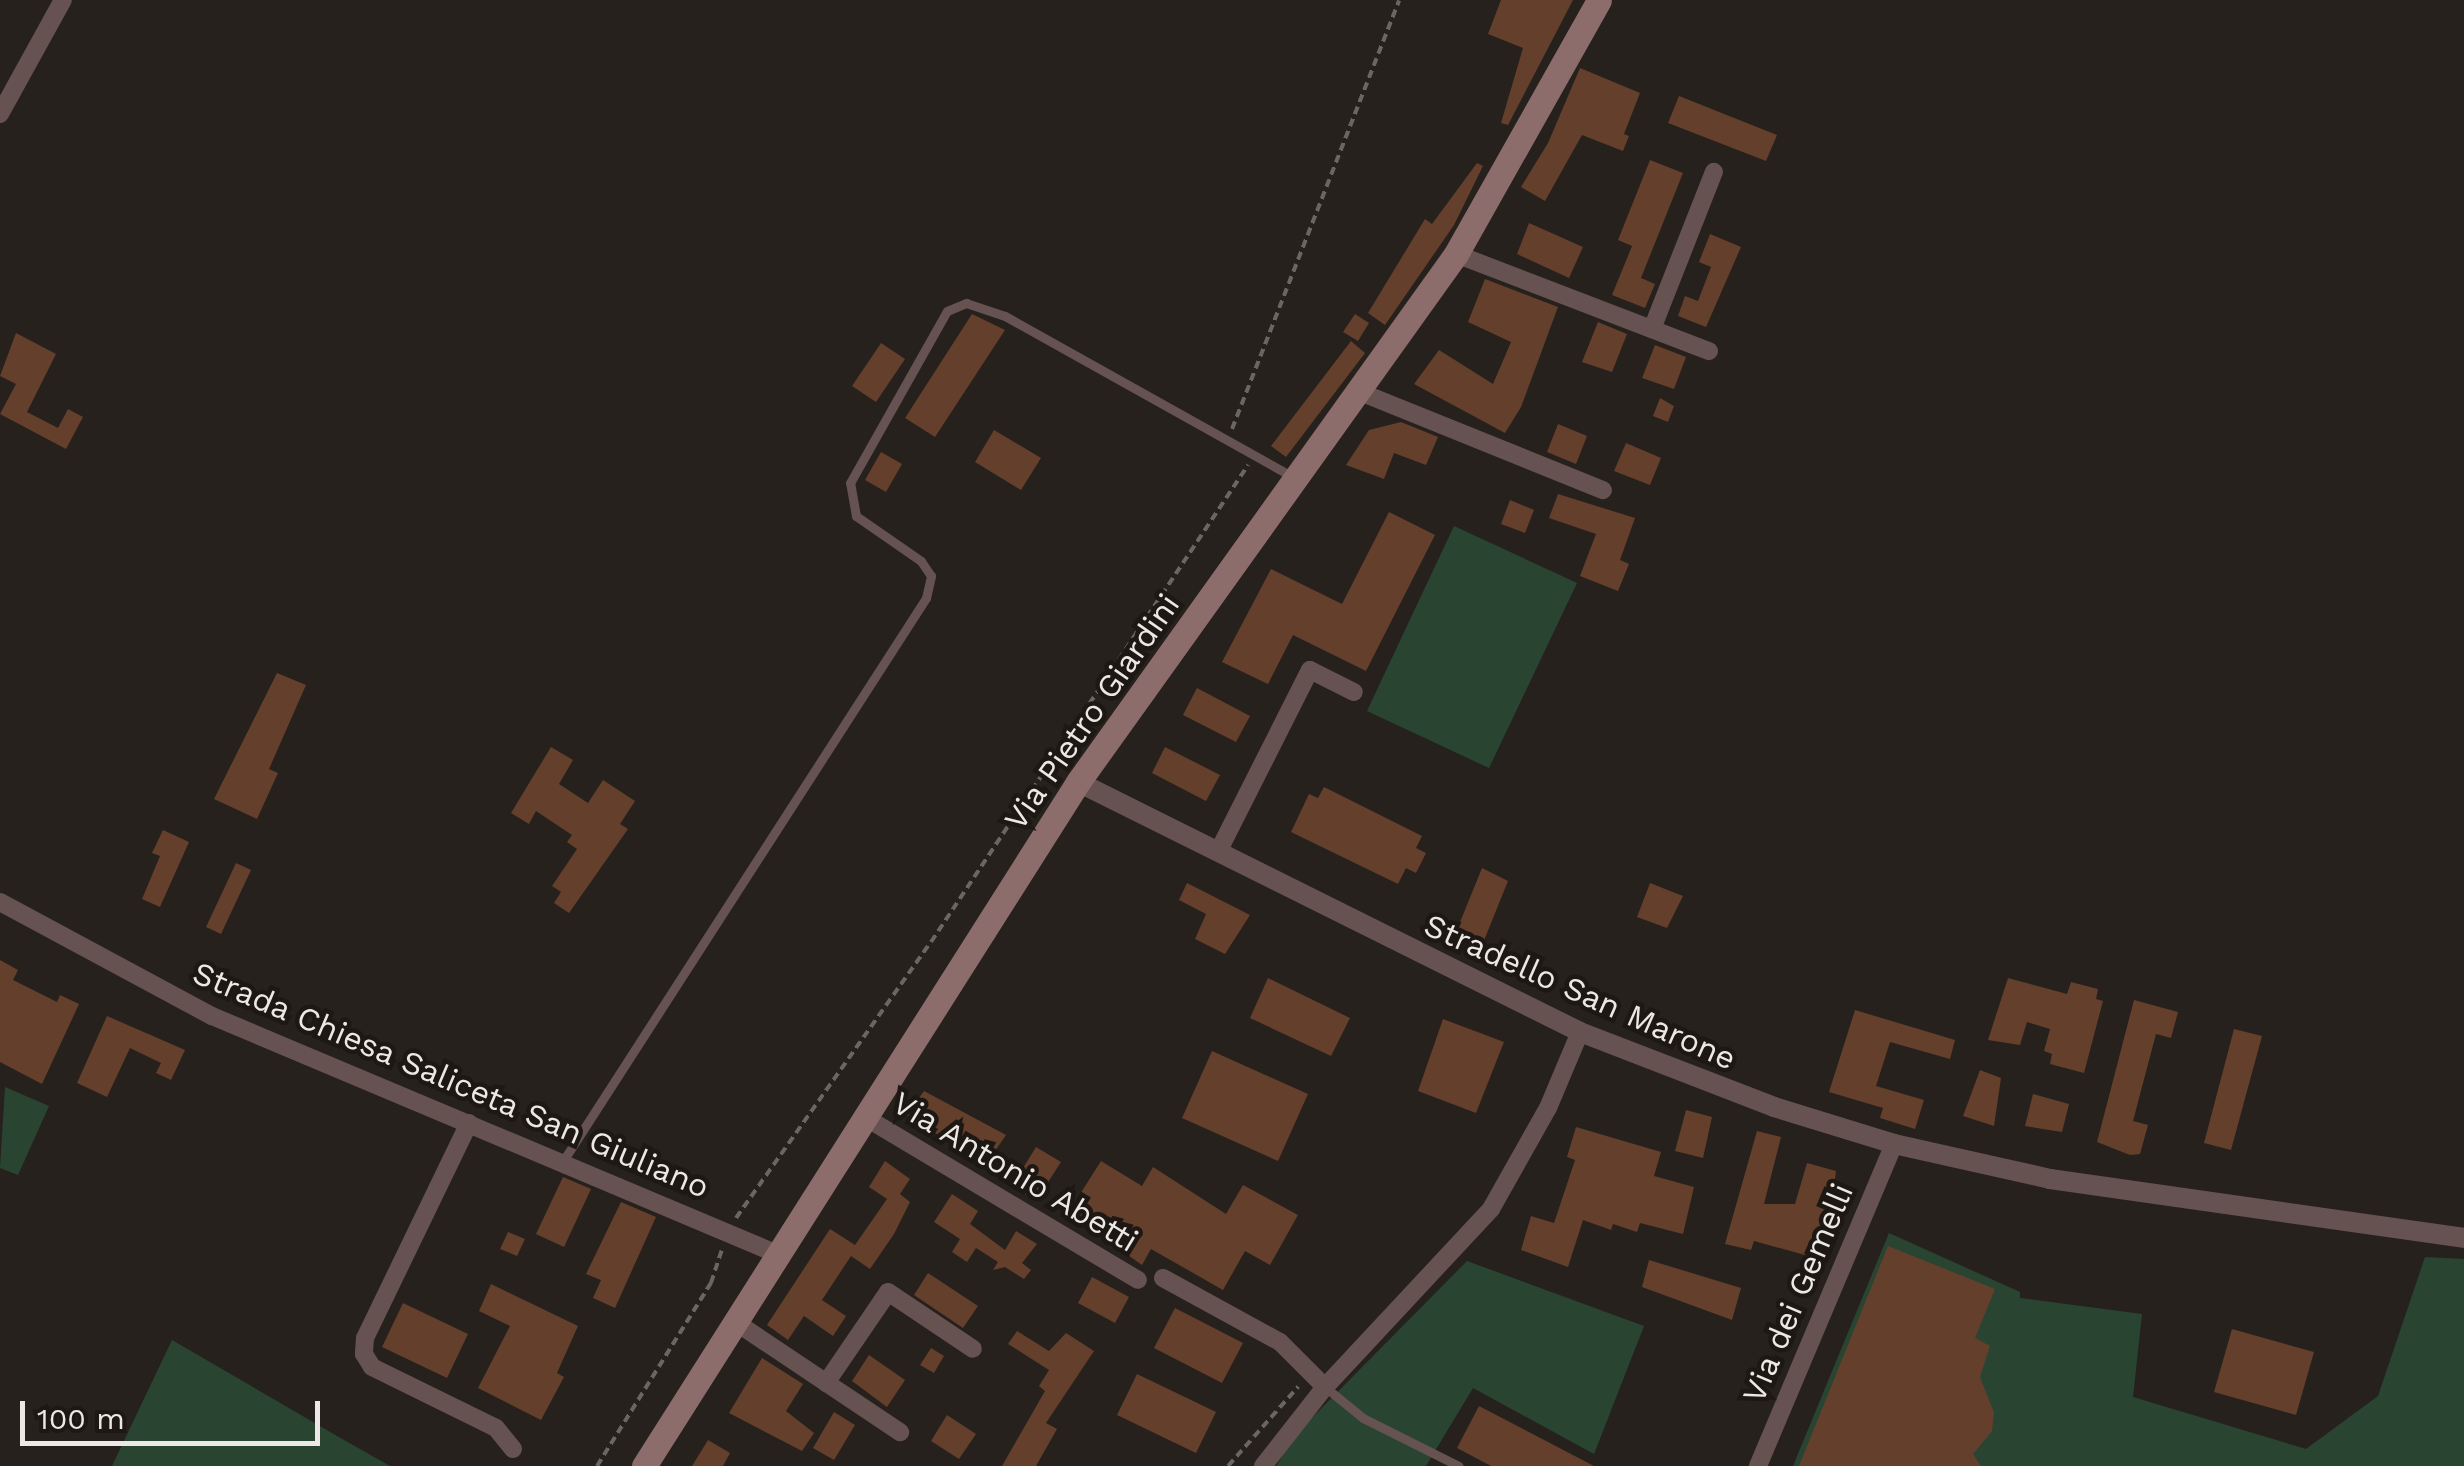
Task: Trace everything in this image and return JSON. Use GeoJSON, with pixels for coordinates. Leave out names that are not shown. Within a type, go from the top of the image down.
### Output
{"type":"FeatureCollection","features":[{"type":"Feature","properties":{"kind":"main road","name":"Via Pietro Giardini"},"geometry":{"type":"LineString","coordinates":[[644,1466],[775,1253],[1078,782],[1456,254],[1598,0]]}},
{"type":"Feature","properties":{"kind":"street"},"geometry":{"type":"LineString","coordinates":[[0,114],[63,0]]}},
{"type":"Feature","properties":{"kind":"street"},"geometry":{"type":"LineString","coordinates":[[1652,329],[1714,172]]}},
{"type":"Feature","properties":{"kind":"street"},"geometry":{"type":"LineString","coordinates":[[1456,254],[1709,351]]}},
{"type":"Feature","properties":{"kind":"street"},"geometry":{"type":"LineString","coordinates":[[1360,392],[1603,490]]}},
{"type":"Feature","properties":{"kind":"street"},"geometry":{"type":"LineString","coordinates":[[1218,852],[1310,670],[1354,692]]}},
{"type":"Feature","properties":{"kind":"street","name":"Stradello San Marone"},"geometry":{"type":"LineString","coordinates":[[1078,782],[1580,1032],[1724,1090],[1894,1144],[2050,1179],[2464,1238]]}},
{"type":"Feature","properties":{"kind":"street","name":"Strada Chiesa Saliceta San Giuliano"},"geometry":{"type":"LineString","coordinates":[[0,902],[212,1016],[775,1253]]}},
{"type":"Feature","properties":{"kind":"street"},"geometry":{"type":"LineString","coordinates":[[1263,1466],[1326,1387],[1491,1210],[1548,1108],[1580,1032]]}},
{"type":"Feature","properties":{"kind":"street","name":"Via Antonio Abetti"},"geometry":{"type":"LineString","coordinates":[[863,1116],[1138,1280]]}},
{"type":"Feature","properties":{"kind":"street"},"geometry":{"type":"LineString","coordinates":[[469,1122],[364,1338],[364,1354],[372,1366],[496,1428],[513,1450]]}},
{"type":"Feature","properties":{"kind":"street","name":"Via dei Gemelli"},"geometry":{"type":"LineString","coordinates":[[1758,1466],[1894,1144]]}},
{"type":"Feature","properties":{"kind":"street"},"geometry":{"type":"LineString","coordinates":[[1163,1278],[1265,1332],[1326,1387]]}},
{"type":"Feature","properties":{"kind":"street"},"geometry":{"type":"LineString","coordinates":[[826,1382],[888,1292],[973,1349]]}},
{"type":"Feature","properties":{"kind":"street"},"geometry":{"type":"LineString","coordinates":[[734,1321],[900,1432]]}},
{"type":"Feature","properties":{"kind":"lane"},"geometry":{"type":"LineString","coordinates":[[563,1161],[926,598],[931,576],[921,561],[856,516],[850,483],[947,311],[966,303],[1004,316],[1256,453],[1296,479]]}},
{"type":"Feature","properties":{"kind":"lane"},"geometry":{"type":"LineString","coordinates":[[1326,1387],[1363,1418],[1459,1466]]}},
{"type":"Feature","properties":{"kind":"path"},"geometry":{"type":"LineString","coordinates":[[597,1466],[711,1283],[727,1230],[931,942],[1256,453],[1258,448],[1231,431],[1400,0]]}},
{"type":"Feature","properties":{"kind":"path"},"geometry":{"type":"LineString","coordinates":[[1228,1466],[1312,1372]]}},
{"type":"Feature","properties":{"kind":"green space"},"geometry":{"type":"Polygon","coordinates":[[[1454,526],[1577,583],[1489,768],[1367,711],[1454,526]]]}},
{"type":"Feature","properties":{"kind":"green space"},"geometry":{"type":"Polygon","coordinates":[[[5,1087],[49,1106],[18,1175],[0,1168],[5,1087]]]}},
{"type":"Feature","properties":{"kind":"green space"},"geometry":{"type":"Polygon","coordinates":[[[1889,1233],[2020,1292],[2020,1298],[2142,1314],[2133,1397],[2306,1449],[2378,1396],[2425,1257],[2464,1259],[2464,1466],[1793,1466],[1889,1233]]]}},
{"type":"Feature","properties":{"kind":"green space"},"geometry":{"type":"Polygon","coordinates":[[[1467,1261],[1644,1326],[1594,1454],[1473,1388],[1426,1466],[1276,1466],[1295,1435],[1467,1261]]]}},
{"type":"Feature","properties":{"kind":"green space"},"geometry":{"type":"Polygon","coordinates":[[[172,1340],[337,1436],[390,1466],[112,1466],[172,1340]]]}},
{"type":"Feature","properties":{"kind":"building"},"geometry":{"type":"Polygon","coordinates":[[[1501,0],[1573,0],[1508,125],[1501,123],[1523,48],[1488,34],[1501,0]]]}},
{"type":"Feature","properties":{"kind":"building"},"geometry":{"type":"Polygon","coordinates":[[[1580,68],[1640,93],[1624,134],[1629,136],[1623,151],[1582,135],[1545,201],[1521,187],[1548,143],[1580,68]]]}},
{"type":"Feature","properties":{"kind":"building"},"geometry":{"type":"Polygon","coordinates":[[[1679,96],[1777,135],[1766,161],[1668,123],[1679,96]]]}},
{"type":"Feature","properties":{"kind":"building"},"geometry":{"type":"Polygon","coordinates":[[[1650,160],[1683,173],[1641,278],[1655,284],[1645,308],[1612,295],[1632,246],[1618,240],[1650,160]]]}},
{"type":"Feature","properties":{"kind":"building"},"geometry":{"type":"Polygon","coordinates":[[[1477,163],[1483,166],[1454,225],[1385,325],[1368,313],[1425,219],[1432,224],[1477,163]]]}},
{"type":"Feature","properties":{"kind":"building"},"geometry":{"type":"Polygon","coordinates":[[[1529,223],[1583,247],[1569,278],[1517,254],[1529,223]]]}},
{"type":"Feature","properties":{"kind":"building"},"geometry":{"type":"Polygon","coordinates":[[[1710,234],[1741,247],[1706,327],[1678,316],[1685,296],[1698,301],[1711,267],[1699,262],[1710,234]]]}},
{"type":"Feature","properties":{"kind":"building"},"geometry":{"type":"Polygon","coordinates":[[[1485,279],[1558,307],[1521,407],[1505,433],[1414,384],[1439,350],[1493,384],[1511,342],[1468,322],[1485,279]]]}},
{"type":"Feature","properties":{"kind":"building"},"geometry":{"type":"Polygon","coordinates":[[[972,314],[1005,330],[935,437],[905,418],[972,314]]]}},
{"type":"Feature","properties":{"kind":"building"},"geometry":{"type":"Polygon","coordinates":[[[1355,314],[1369,323],[1358,341],[1343,332],[1355,314]]]}},
{"type":"Feature","properties":{"kind":"building"},"geometry":{"type":"Polygon","coordinates":[[[1598,322],[1627,334],[1612,372],[1582,362],[1598,322]]]}},
{"type":"Feature","properties":{"kind":"building"},"geometry":{"type":"Polygon","coordinates":[[[16,333],[56,354],[27,412],[58,428],[68,409],[83,417],[66,449],[0,414],[16,384],[0,376],[16,333]]]}},
{"type":"Feature","properties":{"kind":"building"},"geometry":{"type":"Polygon","coordinates":[[[1351,341],[1365,353],[1286,457],[1271,446],[1351,341]]]}},
{"type":"Feature","properties":{"kind":"building"},"geometry":{"type":"Polygon","coordinates":[[[881,343],[905,359],[876,402],[852,386],[881,343]]]}},
{"type":"Feature","properties":{"kind":"building"},"geometry":{"type":"Polygon","coordinates":[[[1655,345],[1686,357],[1674,389],[1642,378],[1655,345]]]}},
{"type":"Feature","properties":{"kind":"building"},"geometry":{"type":"Polygon","coordinates":[[[1660,398],[1674,406],[1668,422],[1653,416],[1660,398]]]}},
{"type":"Feature","properties":{"kind":"building"},"geometry":{"type":"Polygon","coordinates":[[[1401,422],[1438,437],[1426,465],[1394,453],[1384,479],[1346,465],[1369,430],[1401,422]]]}},
{"type":"Feature","properties":{"kind":"building"},"geometry":{"type":"Polygon","coordinates":[[[1558,424],[1587,436],[1576,464],[1547,452],[1558,424]]]}},
{"type":"Feature","properties":{"kind":"building"},"geometry":{"type":"Polygon","coordinates":[[[994,430],[1041,458],[1021,490],[975,462],[994,430]]]}},
{"type":"Feature","properties":{"kind":"building"},"geometry":{"type":"Polygon","coordinates":[[[1626,443],[1661,458],[1650,485],[1614,471],[1626,443]]]}},
{"type":"Feature","properties":{"kind":"building"},"geometry":{"type":"Polygon","coordinates":[[[881,452],[902,464],[886,492],[865,480],[881,452]]]}},
{"type":"Feature","properties":{"kind":"building"},"geometry":{"type":"Polygon","coordinates":[[[1558,494],[1635,518],[1620,560],[1629,564],[1618,591],[1580,576],[1596,534],[1549,518],[1558,494]]]}},
{"type":"Feature","properties":{"kind":"building"},"geometry":{"type":"Polygon","coordinates":[[[1510,500],[1534,510],[1525,533],[1501,524],[1510,500]]]}},
{"type":"Feature","properties":{"kind":"building"},"geometry":{"type":"Polygon","coordinates":[[[1389,512],[1435,535],[1366,671],[1293,635],[1268,684],[1222,662],[1271,569],[1342,604],[1389,512]]]}},
{"type":"Feature","properties":{"kind":"building"},"geometry":{"type":"Polygon","coordinates":[[[277,673],[306,685],[269,769],[278,773],[257,819],[214,799],[277,673]]]}},
{"type":"Feature","properties":{"kind":"building"},"geometry":{"type":"Polygon","coordinates":[[[1197,688],[1250,716],[1236,742],[1183,715],[1197,688]]]}},
{"type":"Feature","properties":{"kind":"building"},"geometry":{"type":"Polygon","coordinates":[[[551,747],[573,760],[559,784],[588,803],[603,780],[635,801],[620,824],[628,829],[569,913],[554,903],[561,892],[552,886],[577,849],[567,842],[572,835],[536,811],[529,824],[511,813],[551,747]]]}},
{"type":"Feature","properties":{"kind":"building"},"geometry":{"type":"Polygon","coordinates":[[[1165,747],[1220,775],[1206,801],[1152,773],[1165,747]]]}},
{"type":"Feature","properties":{"kind":"building"},"geometry":{"type":"Polygon","coordinates":[[[1324,787],[1422,836],[1416,848],[1426,853],[1416,873],[1406,868],[1398,884],[1291,832],[1309,794],[1318,798],[1324,787]]]}},
{"type":"Feature","properties":{"kind":"building"},"geometry":{"type":"Polygon","coordinates":[[[163,830],[189,842],[160,907],[142,899],[160,856],[152,853],[163,830]]]}},
{"type":"Feature","properties":{"kind":"building"},"geometry":{"type":"Polygon","coordinates":[[[236,863],[251,870],[221,934],[206,927],[236,863]]]}},
{"type":"Feature","properties":{"kind":"building"},"geometry":{"type":"Polygon","coordinates":[[[1482,868],[1508,881],[1481,948],[1454,937],[1482,868]]]}},
{"type":"Feature","properties":{"kind":"building"},"geometry":{"type":"Polygon","coordinates":[[[1187,883],[1250,915],[1225,954],[1195,939],[1206,914],[1179,900],[1187,883]]]}},
{"type":"Feature","properties":{"kind":"building"},"geometry":{"type":"Polygon","coordinates":[[[1650,883],[1683,896],[1667,928],[1637,917],[1650,883]]]}},
{"type":"Feature","properties":{"kind":"building"},"geometry":{"type":"Polygon","coordinates":[[[0,960],[18,970],[13,980],[57,1002],[60,995],[79,1004],[42,1084],[0,1062],[0,960]]]}},
{"type":"Feature","properties":{"kind":"building"},"geometry":{"type":"Polygon","coordinates":[[[1268,978],[1350,1018],[1331,1056],[1250,1018],[1268,978]]]}},
{"type":"Feature","properties":{"kind":"building"},"geometry":{"type":"Polygon","coordinates":[[[2008,978],[2067,994],[2071,982],[2098,989],[2096,999],[2103,1001],[2084,1073],[2050,1064],[2052,1054],[2044,1051],[2050,1029],[2027,1022],[2020,1045],[1988,1040],[2008,978]]]}},
{"type":"Feature","properties":{"kind":"building"},"geometry":{"type":"Polygon","coordinates":[[[2134,1000],[2178,1012],[2171,1038],[2156,1034],[2133,1121],[2148,1125],[2140,1154],[2130,1155],[2097,1142],[2134,1000]]]}},
{"type":"Feature","properties":{"kind":"building"},"geometry":{"type":"Polygon","coordinates":[[[1855,1010],[1955,1040],[1950,1059],[1890,1042],[1876,1086],[1924,1100],[1915,1129],[1880,1118],[1883,1108],[1829,1092],[1855,1010]]]}},
{"type":"Feature","properties":{"kind":"building"},"geometry":{"type":"Polygon","coordinates":[[[107,1016],[185,1050],[171,1080],[156,1073],[161,1063],[130,1048],[107,1097],[77,1083],[107,1016]]]}},
{"type":"Feature","properties":{"kind":"building"},"geometry":{"type":"Polygon","coordinates":[[[1443,1019],[1504,1042],[1476,1113],[1418,1091],[1443,1019]]]}},
{"type":"Feature","properties":{"kind":"building"},"geometry":{"type":"Polygon","coordinates":[[[2234,1029],[2262,1036],[2231,1150],[2204,1143],[2234,1029]]]}},
{"type":"Feature","properties":{"kind":"building"},"geometry":{"type":"Polygon","coordinates":[[[1212,1051],[1308,1094],[1278,1161],[1182,1118],[1212,1051]]]}},
{"type":"Feature","properties":{"kind":"building"},"geometry":{"type":"Polygon","coordinates":[[[1980,1070],[2001,1078],[1994,1126],[1963,1116],[1980,1070]]]}},
{"type":"Feature","properties":{"kind":"building"},"geometry":{"type":"Polygon","coordinates":[[[924,1091],[1006,1135],[986,1164],[906,1115],[924,1091]]]}},
{"type":"Feature","properties":{"kind":"building"},"geometry":{"type":"Polygon","coordinates":[[[2033,1094],[2069,1104],[2062,1132],[2025,1126],[2033,1094]]]}},
{"type":"Feature","properties":{"kind":"building"},"geometry":{"type":"Polygon","coordinates":[[[1686,1110],[1712,1117],[1703,1158],[1675,1151],[1686,1110]]]}},
{"type":"Feature","properties":{"kind":"building"},"geometry":{"type":"Polygon","coordinates":[[[1576,1127],[1661,1152],[1654,1176],[1694,1187],[1683,1234],[1640,1223],[1637,1232],[1613,1224],[1611,1230],[1583,1220],[1568,1267],[1521,1250],[1531,1216],[1554,1223],[1575,1160],[1567,1157],[1576,1127]]]}},
{"type":"Feature","properties":{"kind":"building"},"geometry":{"type":"Polygon","coordinates":[[[1757,1131],[1781,1137],[1764,1204],[1795,1204],[1807,1163],[1836,1171],[1832,1205],[1812,1257],[1754,1241],[1751,1250],[1725,1244],[1757,1131]]]}},
{"type":"Feature","properties":{"kind":"building"},"geometry":{"type":"Polygon","coordinates":[[[1036,1147],[1061,1162],[1036,1201],[1012,1186],[1036,1147]]]}},
{"type":"Feature","properties":{"kind":"building"},"geometry":{"type":"Polygon","coordinates":[[[885,1161],[910,1179],[900,1194],[910,1202],[894,1234],[870,1269],[851,1256],[822,1300],[846,1316],[833,1336],[804,1316],[788,1340],[767,1325],[830,1229],[855,1245],[887,1199],[869,1187],[885,1161]]]}},
{"type":"Feature","properties":{"kind":"building"},"geometry":{"type":"Polygon","coordinates":[[[1101,1161],[1142,1186],[1153,1167],[1226,1214],[1243,1185],[1298,1215],[1270,1265],[1245,1251],[1223,1290],[1151,1249],[1142,1265],[1068,1213],[1101,1161]]]}},
{"type":"Feature","properties":{"kind":"building"},"geometry":{"type":"Polygon","coordinates":[[[563,1177],[591,1189],[564,1247],[536,1234],[563,1177]]]}},
{"type":"Feature","properties":{"kind":"building"},"geometry":{"type":"Polygon","coordinates":[[[952,1194],[978,1211],[970,1224],[1005,1250],[1016,1231],[1037,1244],[1022,1263],[1031,1270],[1024,1279],[1005,1267],[993,1270],[998,1262],[976,1248],[967,1262],[952,1252],[960,1239],[934,1222],[952,1194]]]}},
{"type":"Feature","properties":{"kind":"building"},"geometry":{"type":"Polygon","coordinates":[[[621,1202],[656,1217],[615,1308],[593,1298],[601,1280],[586,1274],[621,1202]]]}},
{"type":"Feature","properties":{"kind":"building"},"geometry":{"type":"Polygon","coordinates":[[[508,1232],[525,1239],[517,1256],[500,1249],[508,1232]]]}},
{"type":"Feature","properties":{"kind":"building"},"geometry":{"type":"Polygon","coordinates":[[[1888,1246],[1995,1289],[1975,1338],[1990,1346],[1980,1377],[1994,1413],[1992,1431],[1973,1454],[1981,1466],[1799,1466],[1888,1246]]]}},
{"type":"Feature","properties":{"kind":"building"},"geometry":{"type":"Polygon","coordinates":[[[1649,1260],[1741,1288],[1732,1320],[1642,1287],[1649,1260]]]}},
{"type":"Feature","properties":{"kind":"building"},"geometry":{"type":"Polygon","coordinates":[[[928,1273],[978,1306],[963,1328],[914,1295],[928,1273]]]}},
{"type":"Feature","properties":{"kind":"building"},"geometry":{"type":"Polygon","coordinates":[[[1092,1277],[1129,1297],[1115,1323],[1078,1303],[1092,1277]]]}},
{"type":"Feature","properties":{"kind":"building"},"geometry":{"type":"Polygon","coordinates":[[[491,1284],[578,1326],[557,1373],[564,1377],[541,1420],[478,1388],[510,1326],[479,1311],[491,1284]]]}},
{"type":"Feature","properties":{"kind":"building"},"geometry":{"type":"Polygon","coordinates":[[[403,1303],[468,1334],[447,1378],[382,1347],[403,1303]]]}},
{"type":"Feature","properties":{"kind":"building"},"geometry":{"type":"Polygon","coordinates":[[[1175,1308],[1243,1343],[1222,1383],[1154,1348],[1175,1308]]]}},
{"type":"Feature","properties":{"kind":"building"},"geometry":{"type":"Polygon","coordinates":[[[2232,1329],[2314,1352],[2296,1415],[2214,1392],[2232,1329]]]}},
{"type":"Feature","properties":{"kind":"building"},"geometry":{"type":"Polygon","coordinates":[[[1017,1331],[1049,1351],[1066,1333],[1094,1351],[1046,1423],[1057,1429],[1036,1466],[1002,1466],[1045,1391],[1039,1386],[1049,1370],[1008,1344],[1017,1331]]]}},
{"type":"Feature","properties":{"kind":"building"},"geometry":{"type":"Polygon","coordinates":[[[931,1348],[944,1356],[934,1373],[920,1365],[931,1348]]]}},
{"type":"Feature","properties":{"kind":"building"},"geometry":{"type":"Polygon","coordinates":[[[869,1355],[905,1380],[887,1407],[852,1381],[869,1355]]]}},
{"type":"Feature","properties":{"kind":"building"},"geometry":{"type":"Polygon","coordinates":[[[762,1358],[803,1384],[786,1411],[814,1433],[802,1451],[729,1413],[762,1358]]]}},
{"type":"Feature","properties":{"kind":"building"},"geometry":{"type":"Polygon","coordinates":[[[1137,1374],[1216,1412],[1196,1453],[1117,1415],[1137,1374]]]}},
{"type":"Feature","properties":{"kind":"building"},"geometry":{"type":"Polygon","coordinates":[[[1479,1406],[1594,1466],[1491,1466],[1457,1448],[1479,1406]]]}},
{"type":"Feature","properties":{"kind":"building"},"geometry":{"type":"Polygon","coordinates":[[[834,1412],[855,1425],[834,1460],[813,1448],[834,1412]]]}},
{"type":"Feature","properties":{"kind":"building"},"geometry":{"type":"Polygon","coordinates":[[[947,1415],[976,1434],[959,1459],[931,1441],[947,1415]]]}},
{"type":"Feature","properties":{"kind":"building"},"geometry":{"type":"Polygon","coordinates":[[[708,1440],[730,1453],[723,1466],[692,1466],[708,1440]]]}}]}
